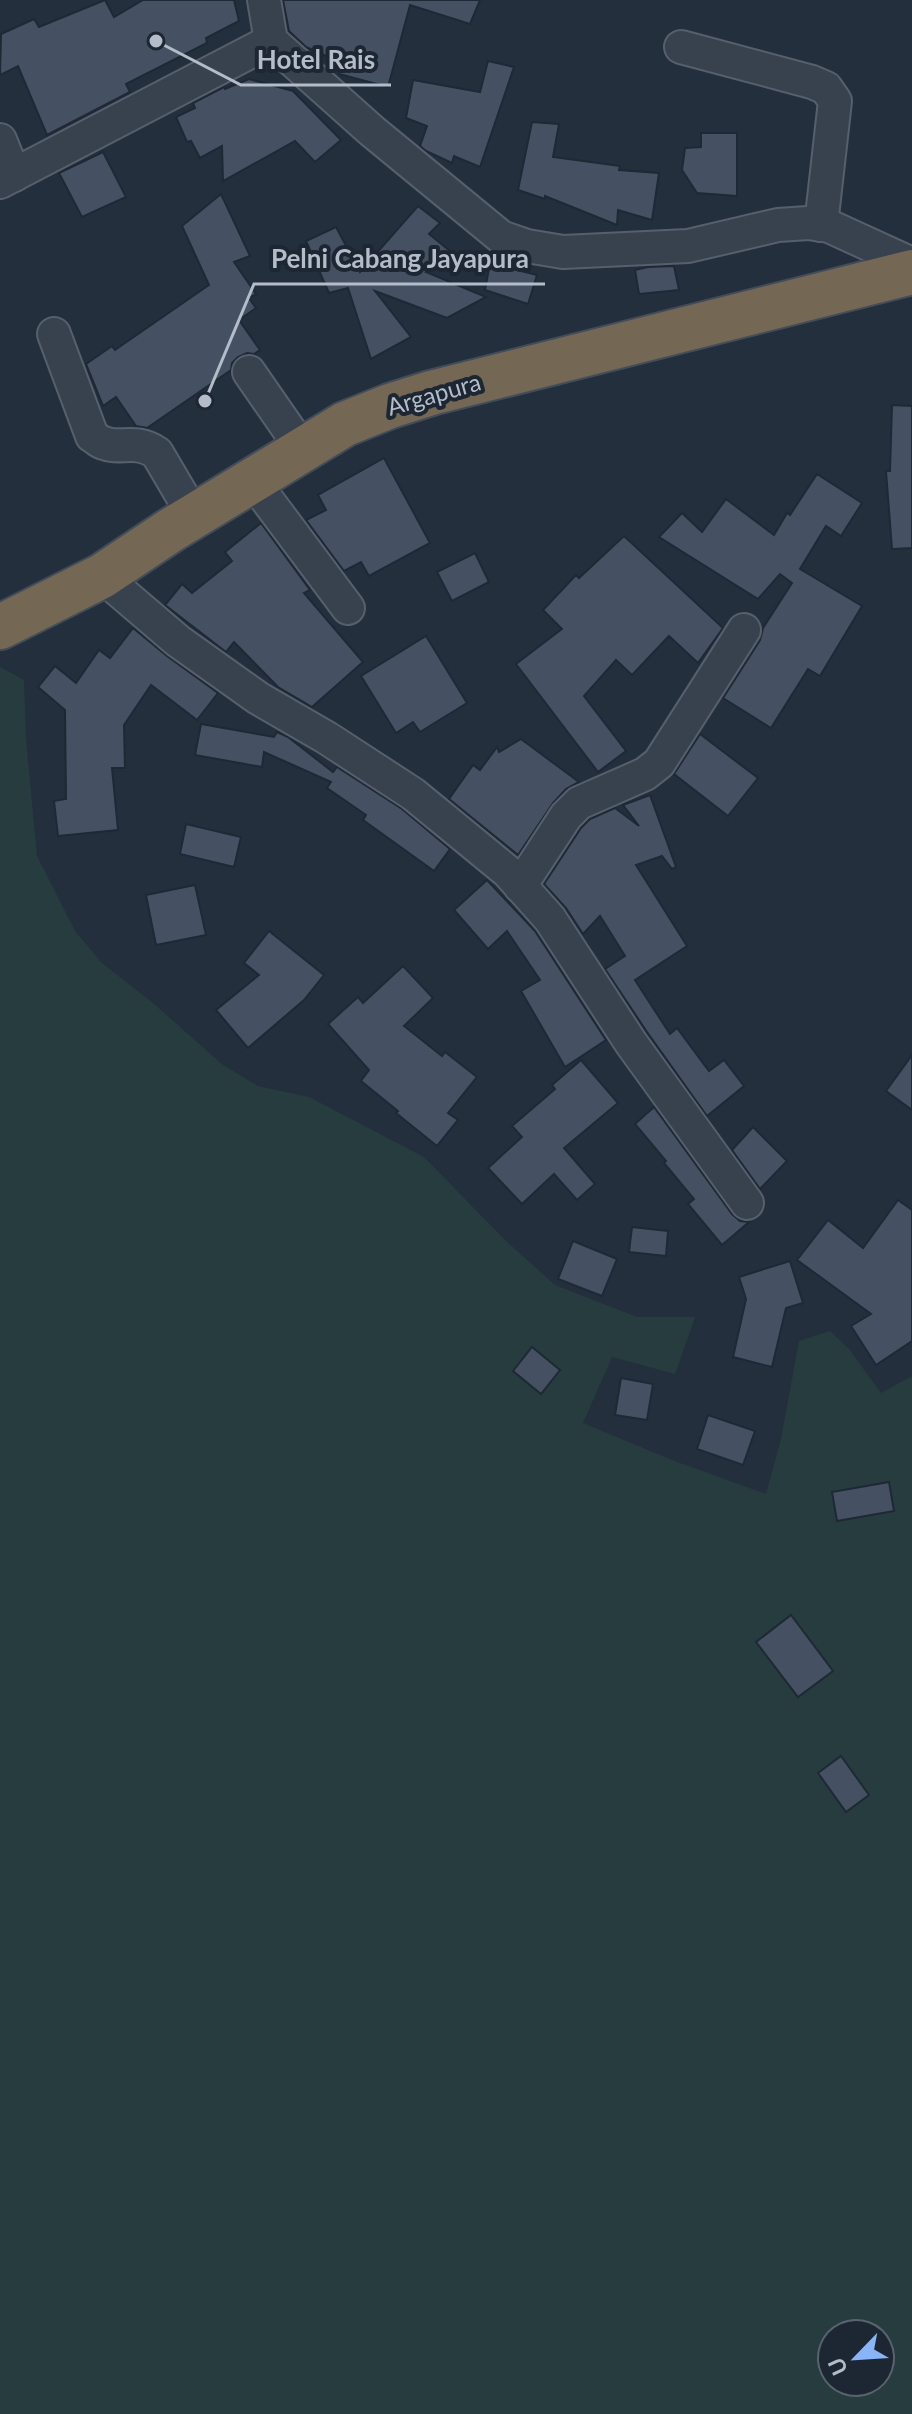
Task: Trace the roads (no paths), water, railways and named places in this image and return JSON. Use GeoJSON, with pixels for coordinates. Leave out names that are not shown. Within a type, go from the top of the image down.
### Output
{"type":"FeatureCollection","features":[{"type":"Feature","properties":{"kind":"highway","name":"Argapura"},"geometry":{"type":"LineString","coordinates":[[0,627],[102,576],[345,424],[390,406],[912,272]]}},
{"type":"Feature","properties":{"kind":"street"},"geometry":{"type":"LineString","coordinates":[[264,0],[271,41],[372,131],[501,237],[527,246],[563,252],[688,246],[778,225],[808,223],[829,226],[912,264]]}},
{"type":"Feature","properties":{"kind":"street"},"geometry":{"type":"LineString","coordinates":[[0,140],[7,178],[271,41]]}},
{"type":"Feature","properties":{"kind":"street"},"geometry":{"type":"LineString","coordinates":[[681,47],[826,88],[835,101],[821,225]]}},
{"type":"Feature","properties":{"kind":"street"},"geometry":{"type":"LineString","coordinates":[[54,334],[92,436],[106,445],[129,443],[148,447],[157,453],[194,516]]}},
{"type":"Feature","properties":{"kind":"street"},"geometry":{"type":"LineString","coordinates":[[249,372],[303,450]]}},
{"type":"Feature","properties":{"kind":"street"},"geometry":{"type":"LineString","coordinates":[[253,481],[348,608]]}},
{"type":"Feature","properties":{"kind":"street"},"geometry":{"type":"LineString","coordinates":[[102,576],[178,641],[247,690],[413,794],[508,872],[550,919],[631,1043],[747,1203]]}},
{"type":"Feature","properties":{"kind":"street"},"geometry":{"type":"LineString","coordinates":[[520,886],[566,816],[579,803],[645,774],[659,763],[744,630]]}},
{"type":"Feature","properties":{"kind":"place","name":"Hotel Rais"},"geometry":{"type":"Point","coordinates":[156,41]}},
{"type":"Feature","properties":{"kind":"place","name":"Pelni Cabang Jayapura"},"geometry":{"type":"Point","coordinates":[205,401]}}]}
